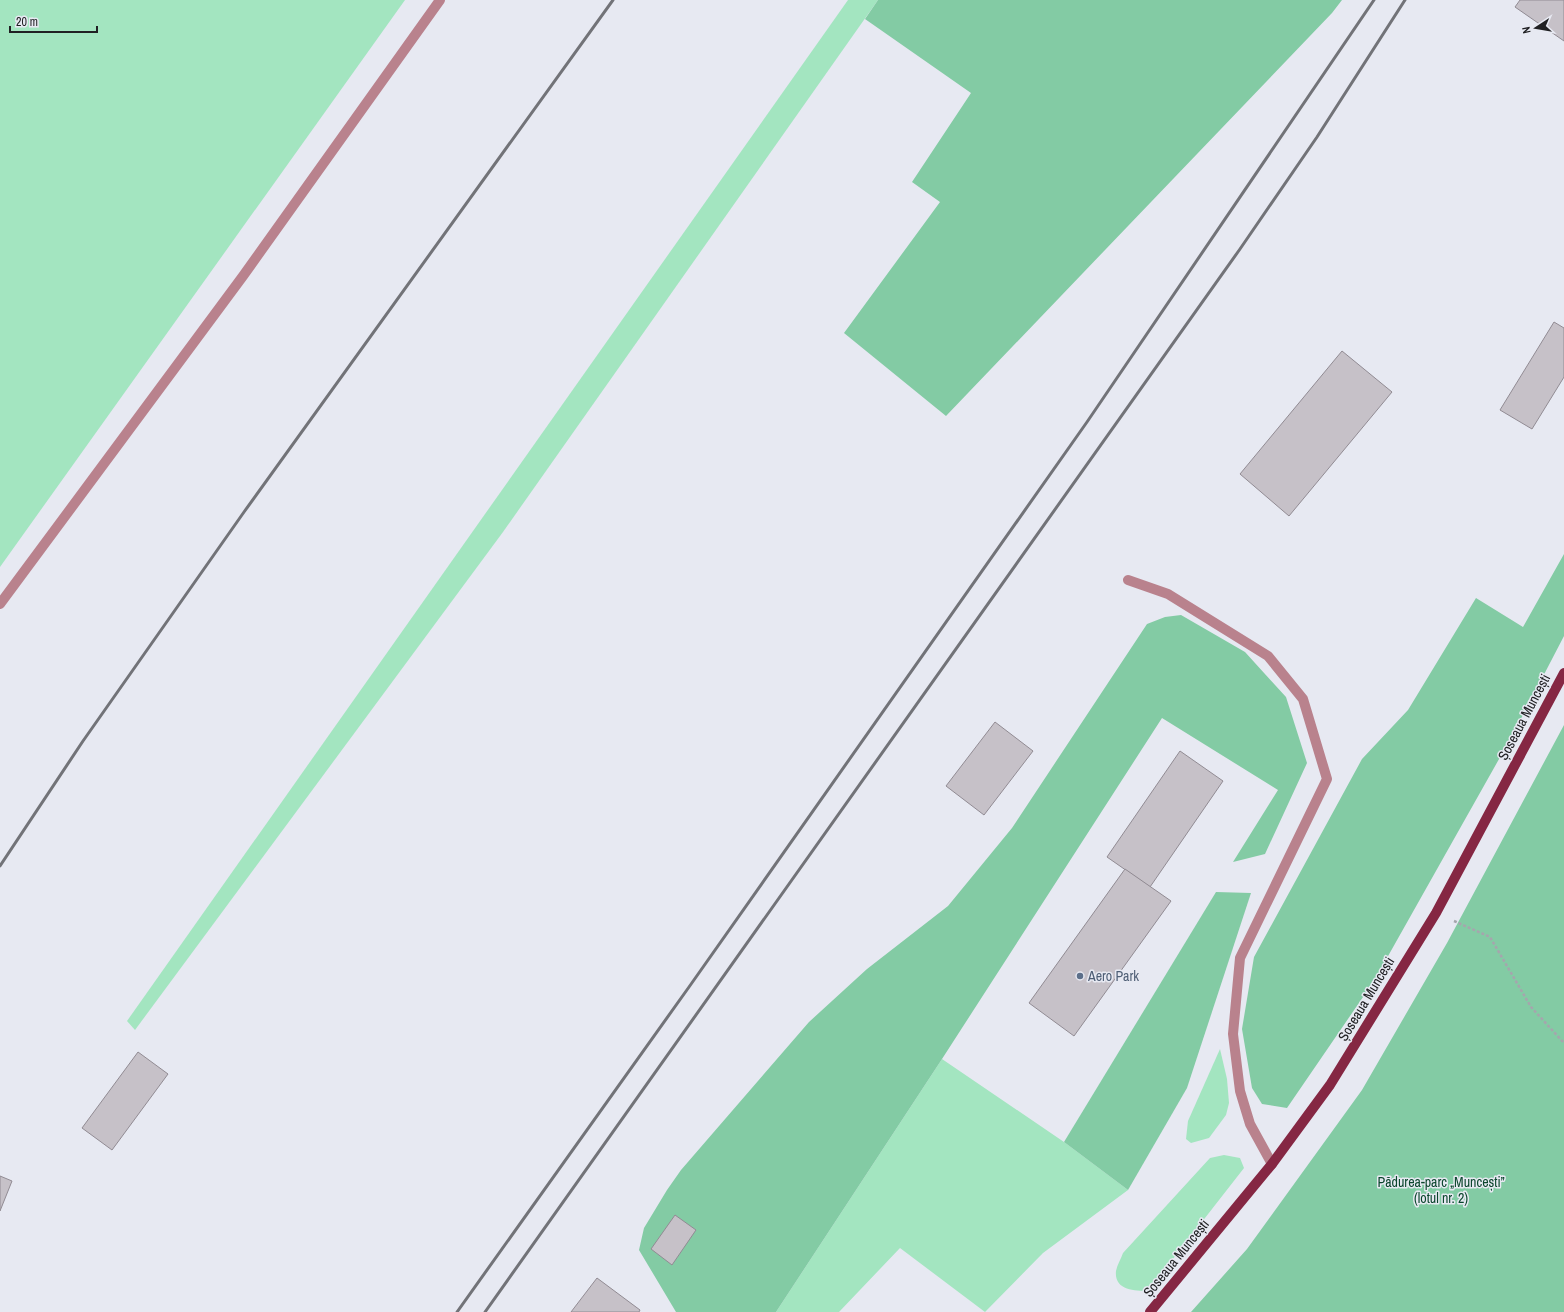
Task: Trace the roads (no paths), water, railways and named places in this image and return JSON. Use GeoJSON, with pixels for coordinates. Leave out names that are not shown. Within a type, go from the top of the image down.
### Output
{"type":"FeatureCollection","features":[{"type":"Feature","properties":{"kind":"main road","name":"Șoseaua Muncești"},"geometry":{"type":"LineString","coordinates":[[1150,1312],[1272,1164],[1330,1085],[1436,913],[1564,673]]}},
{"type":"Feature","properties":{"kind":"lane"},"geometry":{"type":"LineString","coordinates":[[0,604],[243,276],[440,0]]}},
{"type":"Feature","properties":{"kind":"lane"},"geometry":{"type":"LineString","coordinates":[[1128,580],[1168,594],[1268,656],[1303,699],[1327,779],[1240,958],[1233,1034],[1240,1091],[1250,1124],[1272,1164]]}},
{"type":"Feature","properties":{"kind":"railway"},"geometry":{"type":"LineString","coordinates":[[0,866],[83,741],[244,512],[613,0]]}},
{"type":"Feature","properties":{"kind":"railway"},"geometry":{"type":"LineString","coordinates":[[457,1312],[689,987],[1087,422],[1374,0]]}},
{"type":"Feature","properties":{"kind":"railway"},"geometry":{"type":"LineString","coordinates":[[485,1312],[1240,249],[1317,137],[1405,0]]}},
{"type":"Feature","properties":{"kind":"place","name":"Aero Park"},"geometry":{"type":"Point","coordinates":[1080,976]}},
{"type":"Feature","properties":{"kind":"park label","name":"Pădurea-parc „Muncești” (lotul nr. 2)"},"geometry":{"type":"Point","coordinates":[1441,1190]}}]}
